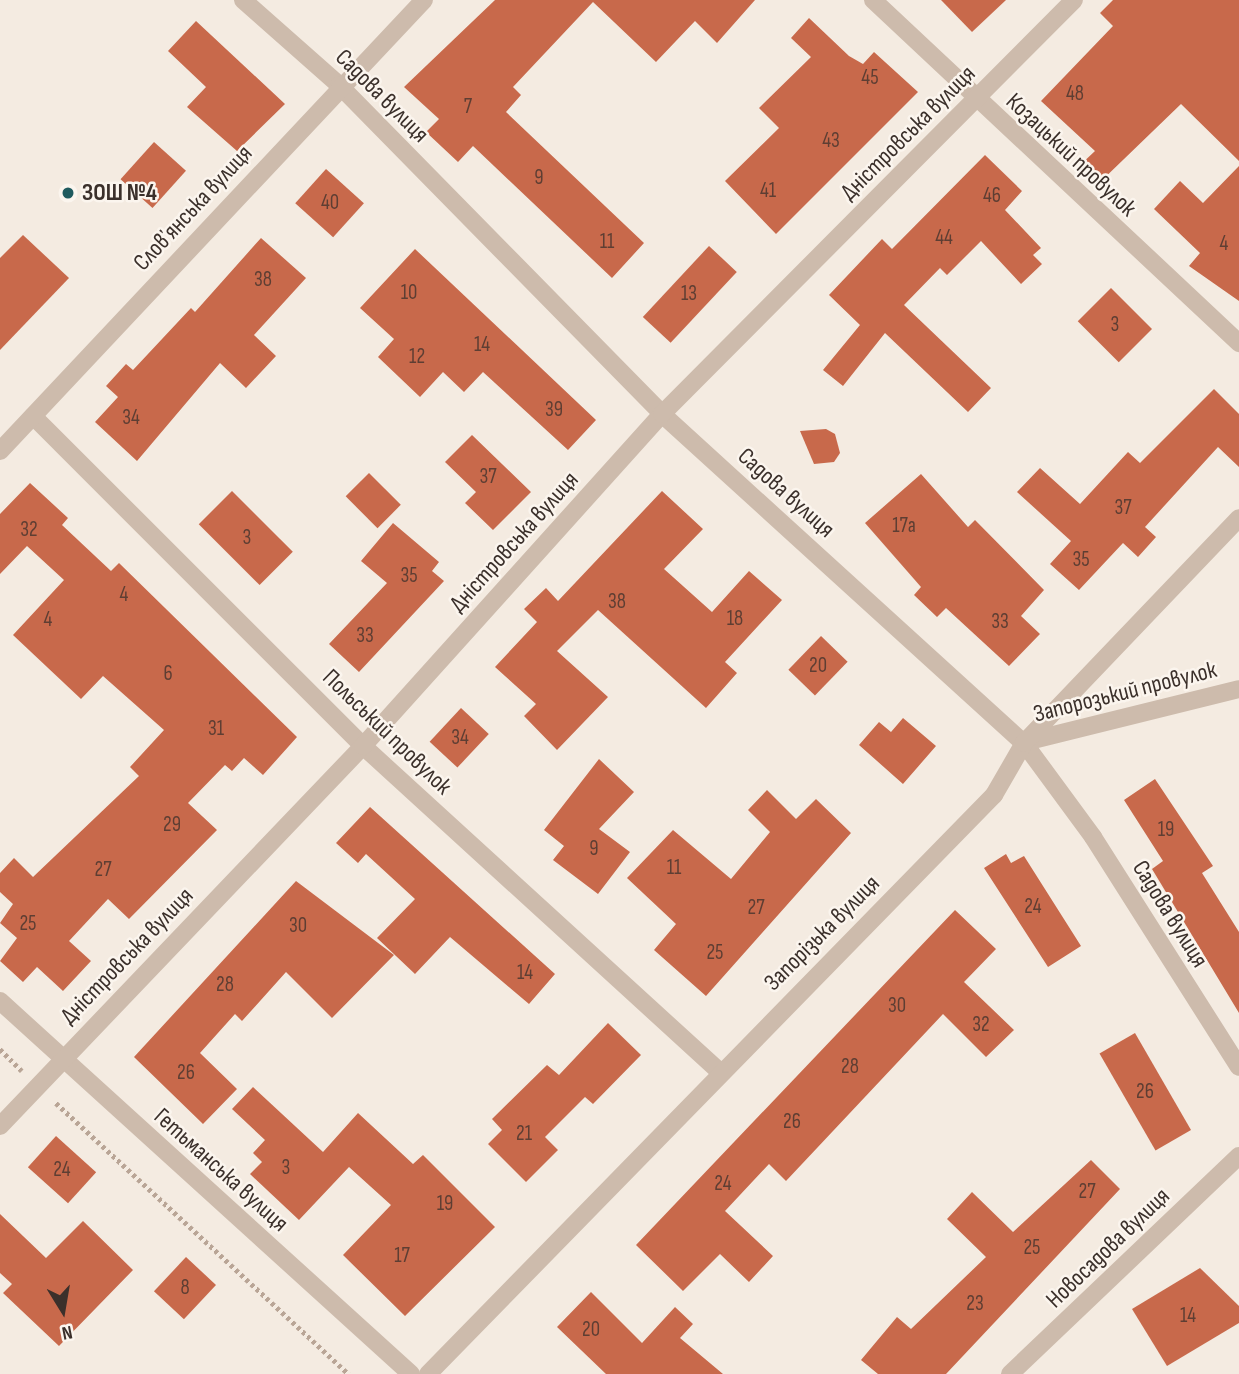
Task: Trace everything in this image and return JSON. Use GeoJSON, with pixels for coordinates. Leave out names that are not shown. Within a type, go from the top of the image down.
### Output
{"type":"FeatureCollection","features":[{"type":"Feature","properties":{"kind":"street","name":"Садова вулиця"},"geometry":{"type":"LineString","coordinates":[[243,0],[339,85],[662,414],[1024,743],[1093,836],[1239,1067]]}},
{"type":"Feature","properties":{"kind":"street","name":"Словʼянська вулиця"},"geometry":{"type":"LineString","coordinates":[[0,451],[339,85],[424,0]]}},
{"type":"Feature","properties":{"kind":"street","name":"Козацький провулок"},"geometry":{"type":"LineString","coordinates":[[873,0],[1239,343]]}},
{"type":"Feature","properties":{"kind":"street","name":"Дністровська вулиця"},"geometry":{"type":"LineString","coordinates":[[0,1126],[363,746],[662,414],[977,100],[1073,0]]}},
{"type":"Feature","properties":{"kind":"street","name":"Польський провулок"},"geometry":{"type":"LineString","coordinates":[[33,416],[363,746],[719,1071]]}},
{"type":"Feature","properties":{"kind":"street","name":"Запорізька вулиця"},"geometry":{"type":"LineString","coordinates":[[428,1374],[719,1071],[994,795],[1024,743],[1239,518]]}},
{"type":"Feature","properties":{"kind":"street","name":"Запорозький провулок"},"geometry":{"type":"LineString","coordinates":[[1024,743],[1239,689]]}},
{"type":"Feature","properties":{"kind":"street","name":"Гетьманська вулиця"},"geometry":{"type":"LineString","coordinates":[[0,1001],[411,1374]]}},
{"type":"Feature","properties":{"kind":"street","name":"Новосадова вулиця"},"geometry":{"type":"LineString","coordinates":[[1010,1374],[1239,1156]]}},
{"type":"Feature","properties":{"kind":"path"},"geometry":{"type":"LineString","coordinates":[[0,1049],[349,1374]]}},
{"type":"Feature","properties":{"kind":"building"},"geometry":{"type":"Polygon","coordinates":[[[495,0],[755,0],[717,43],[695,21],[656,62],[593,2],[513,87],[521,95],[506,112],[644,243],[612,278],[473,146],[458,162],[426,132],[439,119],[404,87],[495,0]]]}},
{"type":"Feature","properties":{"kind":"building"},"geometry":{"type":"Polygon","coordinates":[[[941,0],[1006,0],[972,32],[941,0]]]}},
{"type":"Feature","properties":{"kind":"building"},"geometry":{"type":"Polygon","coordinates":[[[1113,0],[1239,0],[1239,161],[1181,104],[1095,187],[1077,168],[1095,151],[1041,101],[1113,26],[1100,13],[1113,0]]]}},
{"type":"Feature","properties":{"kind":"building"},"geometry":{"type":"Polygon","coordinates":[[[809,18],[849,56],[863,64],[874,52],[918,92],[776,234],[725,181],[779,128],[759,108],[811,57],[791,38],[809,18]]]}},
{"type":"Feature","properties":{"kind":"building"},"geometry":{"type":"Polygon","coordinates":[[[196,21],[285,104],[237,151],[187,107],[206,87],[168,51],[196,21]]]}},
{"type":"Feature","properties":{"kind":"building"},"geometry":{"type":"Polygon","coordinates":[[[154,142],[186,171],[152,208],[121,179],[154,142]]]}},
{"type":"Feature","properties":{"kind":"building"},"geometry":{"type":"Polygon","coordinates":[[[985,155],[1022,191],[1005,210],[1041,248],[1033,255],[1042,264],[1021,284],[981,241],[947,275],[940,268],[904,305],[991,388],[968,412],[885,333],[843,386],[823,370],[860,325],[829,295],[882,239],[892,249],[985,155]]]}},
{"type":"Feature","properties":{"kind":"building"},"geometry":{"type":"Polygon","coordinates":[[[1239,166],[1239,301],[1189,266],[1200,253],[1154,209],[1180,181],[1203,203],[1239,166]]]}},
{"type":"Feature","properties":{"kind":"building"},"geometry":{"type":"Polygon","coordinates":[[[326,169],[364,203],[333,237],[295,203],[326,169]]]}},
{"type":"Feature","properties":{"kind":"building"},"geometry":{"type":"Polygon","coordinates":[[[23,235],[69,278],[0,350],[0,258],[23,235]]]}},
{"type":"Feature","properties":{"kind":"building"},"geometry":{"type":"Polygon","coordinates":[[[261,238],[306,278],[254,335],[276,356],[246,388],[220,363],[137,461],[95,422],[118,397],[106,386],[126,364],[133,370],[191,308],[195,312],[261,238]]]}},
{"type":"Feature","properties":{"kind":"building"},"geometry":{"type":"Polygon","coordinates":[[[709,246],[737,272],[671,343],[643,317],[709,246]]]}},
{"type":"Feature","properties":{"kind":"building"},"geometry":{"type":"Polygon","coordinates":[[[415,249],[596,420],[568,450],[483,372],[464,392],[443,372],[420,397],[378,357],[394,339],[360,308],[415,249]]]}},
{"type":"Feature","properties":{"kind":"building"},"geometry":{"type":"Polygon","coordinates":[[[1111,288],[1152,329],[1119,362],[1078,321],[1111,288]]]}},
{"type":"Feature","properties":{"kind":"building"},"geometry":{"type":"Polygon","coordinates":[[[1214,389],[1239,414],[1239,467],[1218,447],[1145,527],[1156,537],[1138,557],[1123,543],[1079,590],[1050,564],[1071,541],[1017,492],[1040,468],[1080,504],[1128,452],[1140,463],[1214,389]]]}},
{"type":"Feature","properties":{"kind":"building"},"geometry":{"type":"Polygon","coordinates":[[[826,429],[835,434],[840,453],[834,462],[814,464],[800,431],[826,429]]]}},
{"type":"Feature","properties":{"kind":"building"},"geometry":{"type":"Polygon","coordinates":[[[472,435],[531,492],[493,530],[465,503],[476,492],[445,462],[472,435]]]}},
{"type":"Feature","properties":{"kind":"building"},"geometry":{"type":"Polygon","coordinates":[[[369,473],[401,505],[377,528],[346,496],[369,473]]]}},
{"type":"Feature","properties":{"kind":"building"},"geometry":{"type":"Polygon","coordinates":[[[921,474],[968,527],[975,520],[1044,590],[1021,616],[1040,634],[1009,666],[946,608],[937,617],[914,595],[921,587],[865,523],[921,474]]]}},
{"type":"Feature","properties":{"kind":"building"},"geometry":{"type":"Polygon","coordinates":[[[30,483],[68,518],[62,525],[111,571],[119,563],[297,737],[263,775],[244,758],[232,771],[225,765],[188,803],[217,830],[129,919],[108,899],[69,941],[91,961],[63,991],[37,967],[23,982],[0,961],[17,938],[0,923],[13,904],[0,892],[0,873],[14,858],[33,877],[139,776],[130,767],[164,730],[103,676],[81,699],[13,635],[64,580],[27,546],[0,574],[0,514],[30,483]]]}},
{"type":"Feature","properties":{"kind":"building"},"geometry":{"type":"Polygon","coordinates":[[[232,491],[293,552],[260,585],[199,524],[232,491]]]}},
{"type":"Feature","properties":{"kind":"building"},"geometry":{"type":"Polygon","coordinates":[[[662,491],[703,529],[664,569],[712,612],[749,571],[782,600],[725,662],[737,673],[706,708],[598,610],[557,651],[608,697],[557,750],[524,716],[536,704],[495,667],[537,622],[524,609],[546,588],[558,601],[662,491]]]}},
{"type":"Feature","properties":{"kind":"building"},"geometry":{"type":"Polygon","coordinates":[[[393,523],[439,562],[432,571],[444,581],[359,672],[329,644],[387,583],[361,561],[393,523]]]}},
{"type":"Feature","properties":{"kind":"building"},"geometry":{"type":"Polygon","coordinates":[[[821,636],[848,662],[815,696],[788,670],[821,636]]]}},
{"type":"Feature","properties":{"kind":"building"},"geometry":{"type":"Polygon","coordinates":[[[461,708],[489,734],[457,768],[430,742],[461,708]]]}},
{"type":"Feature","properties":{"kind":"building"},"geometry":{"type":"Polygon","coordinates":[[[903,718],[936,746],[903,784],[859,745],[879,722],[891,732],[903,718]]]}},
{"type":"Feature","properties":{"kind":"building"},"geometry":{"type":"Polygon","coordinates":[[[599,759],[634,792],[599,829],[630,852],[598,894],[553,860],[564,846],[544,830],[599,759]]]}},
{"type":"Feature","properties":{"kind":"building"},"geometry":{"type":"Polygon","coordinates":[[[1155,779],[1213,866],[1202,873],[1239,932],[1239,1013],[1152,869],[1163,861],[1124,800],[1155,779]]]}},
{"type":"Feature","properties":{"kind":"building"},"geometry":{"type":"Polygon","coordinates":[[[767,790],[796,819],[816,799],[851,833],[706,996],[654,950],[676,924],[627,878],[673,830],[731,879],[770,832],[748,810],[767,790]]]}},
{"type":"Feature","properties":{"kind":"building"},"geometry":{"type":"Polygon","coordinates":[[[370,807],[555,974],[529,1004],[450,937],[415,974],[377,938],[415,899],[366,854],[358,863],[336,843],[370,807]]]}},
{"type":"Feature","properties":{"kind":"building"},"geometry":{"type":"Polygon","coordinates":[[[1006,854],[1011,863],[1024,856],[1081,946],[1048,967],[984,868],[1006,854]]]}},
{"type":"Feature","properties":{"kind":"building"},"geometry":{"type":"Polygon","coordinates":[[[296,881],[394,955],[332,1018],[286,972],[242,1021],[235,1014],[200,1053],[237,1089],[203,1124],[134,1057],[296,881]]]}},
{"type":"Feature","properties":{"kind":"building"},"geometry":{"type":"Polygon","coordinates":[[[955,910],[996,949],[964,982],[1014,1030],[986,1057],[943,1014],[786,1181],[769,1164],[725,1211],[773,1256],[749,1282],[720,1254],[683,1291],[636,1245],[955,910]]]}},
{"type":"Feature","properties":{"kind":"building"},"geometry":{"type":"Polygon","coordinates":[[[608,1023],[641,1055],[593,1104],[585,1097],[545,1137],[558,1150],[526,1182],[488,1144],[502,1130],[492,1119],[547,1065],[559,1075],[608,1023]]]}},
{"type":"Feature","properties":{"kind":"building"},"geometry":{"type":"Polygon","coordinates":[[[1135,1033],[1191,1130],[1155,1150],[1099,1054],[1135,1033]]]}},
{"type":"Feature","properties":{"kind":"building"},"geometry":{"type":"Polygon","coordinates":[[[253,1087],[323,1152],[358,1113],[413,1164],[423,1155],[495,1227],[405,1316],[343,1255],[391,1205],[349,1167],[299,1220],[250,1174],[262,1162],[253,1153],[265,1140],[232,1109],[253,1087]]]}},
{"type":"Feature","properties":{"kind":"building"},"geometry":{"type":"Polygon","coordinates":[[[56,1136],[96,1172],[68,1203],[28,1167],[56,1136]]]}},
{"type":"Feature","properties":{"kind":"building"},"geometry":{"type":"Polygon","coordinates":[[[1091,1160],[1120,1189],[946,1374],[878,1374],[861,1360],[897,1317],[911,1329],[986,1257],[947,1219],[972,1192],[1013,1232],[1091,1160]]]}},
{"type":"Feature","properties":{"kind":"building"},"geometry":{"type":"Polygon","coordinates":[[[0,1214],[46,1258],[83,1221],[133,1270],[59,1346],[3,1293],[12,1284],[0,1273],[0,1214]]]}},
{"type":"Feature","properties":{"kind":"building"},"geometry":{"type":"Polygon","coordinates":[[[186,1257],[216,1285],[184,1319],[154,1291],[186,1257]]]}},
{"type":"Feature","properties":{"kind":"building"},"geometry":{"type":"Polygon","coordinates":[[[1200,1268],[1239,1306],[1239,1323],[1167,1366],[1132,1309],[1200,1268]]]}},
{"type":"Feature","properties":{"kind":"building"},"geometry":{"type":"Polygon","coordinates":[[[591,1292],[642,1343],[675,1307],[693,1324],[680,1338],[723,1374],[606,1374],[557,1327],[591,1292]]]}},
{"type":"Feature","properties":{"kind":"place","name":"ЗОШ №4"},"geometry":{"type":"Point","coordinates":[68,193]}}]}
